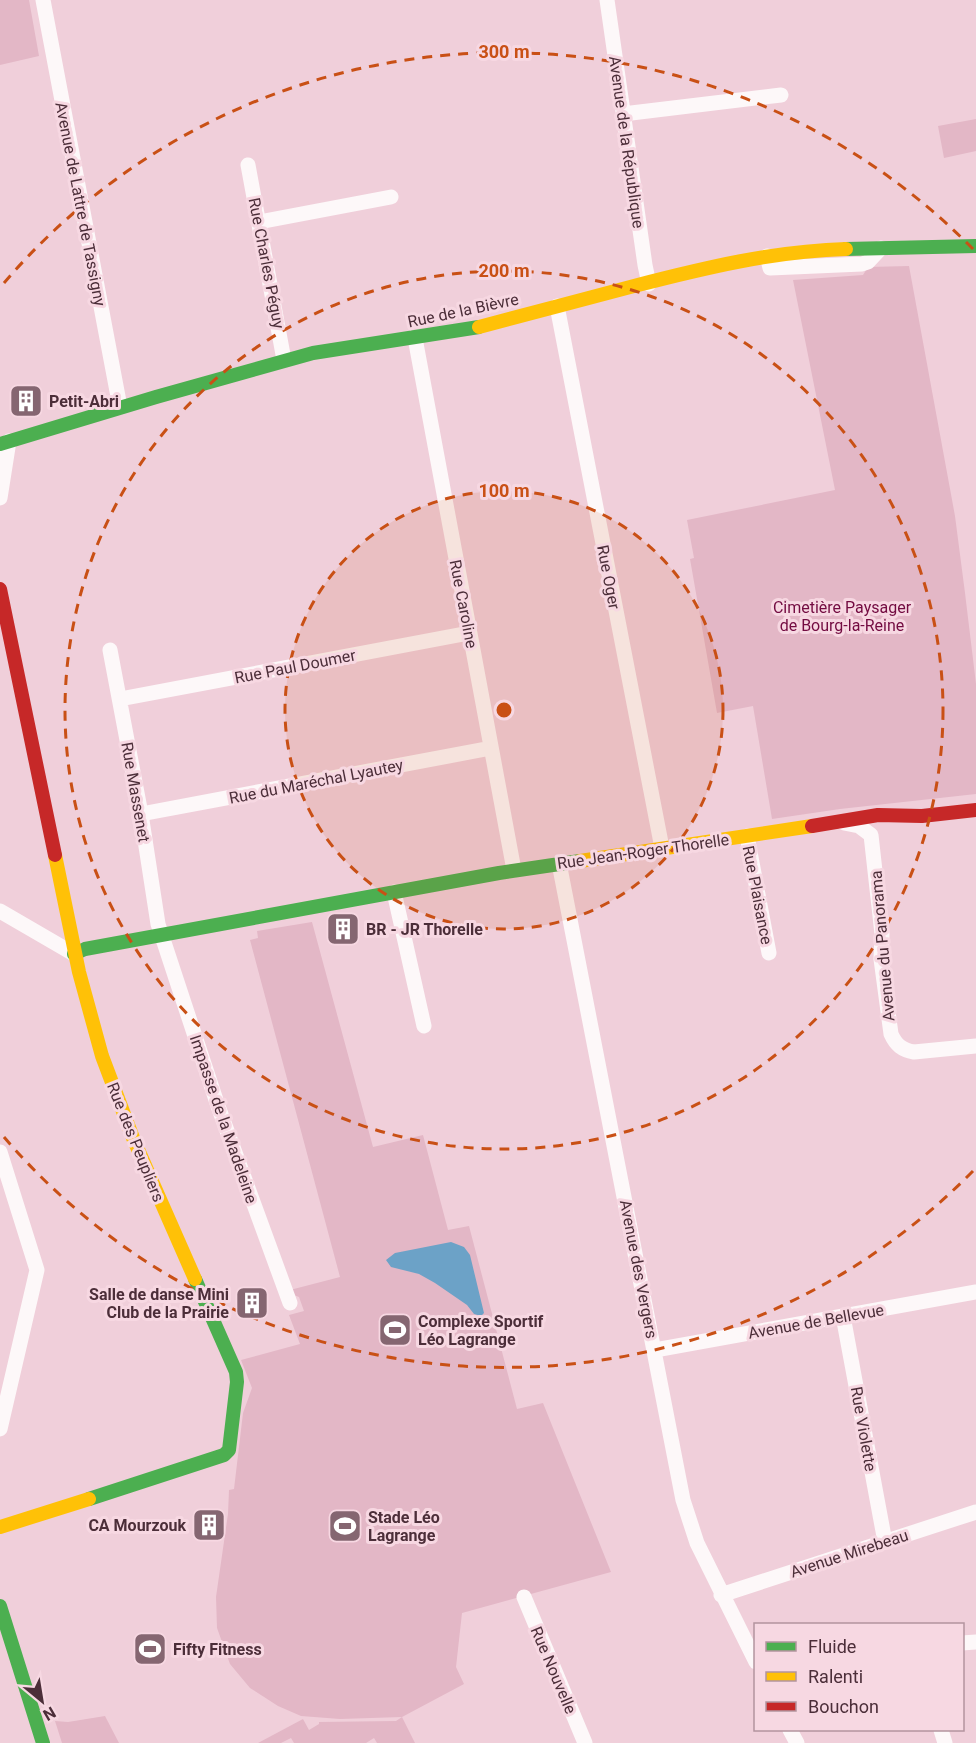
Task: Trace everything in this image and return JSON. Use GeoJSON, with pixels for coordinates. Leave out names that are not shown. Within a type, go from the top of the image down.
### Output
{"type":"FeatureCollection","features":[{"type":"Feature","properties":{"kind":"street","name":"Avenue de Lattre de Tassigny"},"geometry":{"type":"LineString","coordinates":[[43,0],[120,407]]}},
{"type":"Feature","properties":{"kind":"street","name":"Avenue de la République"},"geometry":{"type":"LineString","coordinates":[[607,0],[649,284]]}},
{"type":"Feature","properties":{"kind":"street"},"geometry":{"type":"LineString","coordinates":[[623,114],[781,95]]}},
{"type":"Feature","properties":{"kind":"street","name":"Rue Charles Péguy"},"geometry":{"type":"LineString","coordinates":[[248,165],[284,360]]}},
{"type":"Feature","properties":{"kind":"street"},"geometry":{"type":"LineString","coordinates":[[259,222],[391,197]]}},
{"type":"Feature","properties":{"kind":"street"},"geometry":{"type":"LineString","coordinates":[[768,262],[862,264],[868,262],[881,248],[976,246]]}},
{"type":"Feature","properties":{"kind":"street","name":"Rue de la Bièvre"},"geometry":{"type":"LineString","coordinates":[[5,443],[120,407],[313,353],[477,327],[686,273],[768,262]]}},
{"type":"Feature","properties":{"kind":"street","name":"Rue Oger"},"geometry":{"type":"LineString","coordinates":[[557,306],[662,848]]}},
{"type":"Feature","properties":{"kind":"street","name":"Rue Caroline"},"geometry":{"type":"LineString","coordinates":[[415,338],[514,870]]}},
{"type":"Feature","properties":{"kind":"street"},"geometry":{"type":"LineString","coordinates":[[0,498],[5,443]]}},
{"type":"Feature","properties":{"kind":"street","name":"Rue des Peupliers"},"geometry":{"type":"LineString","coordinates":[[0,589],[71,929],[74,954],[91,1019],[111,1082],[185,1260],[236,1372],[237,1382],[229,1450],[224,1455],[0,1527]]}},
{"type":"Feature","properties":{"kind":"street","name":"Rue Paul Doumer"},"geometry":{"type":"LineString","coordinates":[[120,699],[469,633]]}},
{"type":"Feature","properties":{"kind":"street","name":"Rue Massenet"},"geometry":{"type":"LineString","coordinates":[[110,650],[161,935]]}},
{"type":"Feature","properties":{"kind":"street","name":"Rue du Maréchal Lyautey"},"geometry":{"type":"LineString","coordinates":[[141,814],[491,748]]}},
{"type":"Feature","properties":{"kind":"street","name":"Rue Jean-Roger Thorelle"},"geometry":{"type":"LineString","coordinates":[[74,954],[86,949],[514,870],[878,815],[922,816],[976,810]]}},
{"type":"Feature","properties":{"kind":"street"},"geometry":{"type":"LineString","coordinates":[[841,822],[859,826],[871,835],[875,826],[893,816]]}},
{"type":"Feature","properties":{"kind":"street","name":"Avenue du Panorama"},"geometry":{"type":"LineString","coordinates":[[871,835],[882,934],[881,959],[891,1034],[900,1047],[914,1052],[976,1046]]}},
{"type":"Feature","properties":{"kind":"street","name":"Rue Plaisance"},"geometry":{"type":"LineString","coordinates":[[747,836],[769,953]]}},
{"type":"Feature","properties":{"kind":"street","name":"Avenue des Vergers"},"geometry":{"type":"LineString","coordinates":[[559,863],[683,1500],[696,1543],[754,1658]]}},
{"type":"Feature","properties":{"kind":"street"},"geometry":{"type":"LineString","coordinates":[[394,892],[424,1026]]}},
{"type":"Feature","properties":{"kind":"street"},"geometry":{"type":"LineString","coordinates":[[0,911],[74,954]]}},
{"type":"Feature","properties":{"kind":"street","name":"Impasse de la Madeleine"},"geometry":{"type":"LineString","coordinates":[[161,935],[218,1106],[290,1303]]}},
{"type":"Feature","properties":{"kind":"street"},"geometry":{"type":"LineString","coordinates":[[0,1152],[37,1270],[0,1429]]}},
{"type":"Feature","properties":{"kind":"street","name":"Avenue de Bellevue"},"geometry":{"type":"LineString","coordinates":[[655,1350],[976,1292]]}},
{"type":"Feature","properties":{"kind":"street","name":"Rue Violette"},"geometry":{"type":"LineString","coordinates":[[843,1316],[885,1542]]}},
{"type":"Feature","properties":{"kind":"street","name":"Avenue Mirebeau"},"geometry":{"type":"LineString","coordinates":[[721,1595],[976,1512]]}},
{"type":"Feature","properties":{"kind":"street","name":"Rue Nouvelle"},"geometry":{"type":"LineString","coordinates":[[524,1597],[585,1743]]}},
{"type":"Feature","properties":{"kind":"street"},"geometry":{"type":"LineString","coordinates":[[0,1607],[43,1743]]}},
{"type":"Feature","properties":{"kind":"green space"},"geometry":{"type":"Polygon","coordinates":[[[0,0],[29,0],[39,56],[0,65],[0,0]]]}},
{"type":"Feature","properties":{"kind":"green space"},"geometry":{"type":"Polygon","coordinates":[[[976,119],[976,151],[944,158],[938,126],[976,119]]]}},
{"type":"Feature","properties":{"kind":"green space","name":"Cimetière Paysager de Bourg-la-Reine"},"geometry":{"type":"Polygon","coordinates":[[[909,266],[955,516],[965,593],[976,684],[976,794],[772,819],[753,706],[717,713],[690,559],[694,558],[687,520],[835,490],[793,280],[863,275],[868,267],[909,266]]]}},
{"type":"Feature","properties":{"kind":"green space","name":"Complexe Sportif Léo Lagrange"},"geometry":{"type":"Polygon","coordinates":[[[312,922],[373,1147],[423,1135],[448,1230],[469,1226],[517,1409],[543,1403],[611,1572],[462,1613],[456,1667],[464,1684],[402,1717],[340,1719],[301,1716],[278,1706],[250,1688],[230,1664],[217,1628],[216,1597],[228,1514],[229,1490],[234,1489],[243,1413],[252,1388],[241,1360],[300,1344],[289,1315],[304,1311],[299,1297],[291,1294],[290,1290],[340,1277],[250,940],[258,938],[257,931],[312,922]]]}},
{"type":"Feature","properties":{"kind":"green space"},"geometry":{"type":"Polygon","coordinates":[[[105,1716],[119,1743],[62,1743],[55,1721],[68,1722],[105,1716]]]}},
{"type":"Feature","properties":{"kind":"green space"},"geometry":{"type":"Polygon","coordinates":[[[402,1717],[415,1743],[377,1743],[374,1738],[366,1743],[294,1743],[291,1738],[281,1743],[258,1743],[303,1719],[309,1730],[319,1722],[396,1721],[402,1717]]]}},
{"type":"Feature","properties":{"kind":"water"},"geometry":{"type":"Polygon","coordinates":[[[451,1242],[464,1247],[470,1255],[484,1313],[481,1316],[474,1314],[467,1305],[435,1283],[419,1274],[391,1267],[386,1260],[395,1253],[451,1242]]]}},
{"type":"Feature","properties":{"kind":"traffic: fast"},"geometry":{"type":"LineString","coordinates":[[846,249],[976,246]]}},
{"type":"Feature","properties":{"kind":"traffic: fast"},"geometry":{"type":"LineString","coordinates":[[0,444],[313,353],[479,327]]}},
{"type":"Feature","properties":{"kind":"traffic: fast"},"geometry":{"type":"LineString","coordinates":[[74,954],[85,949],[499,873],[580,861]]}},
{"type":"Feature","properties":{"kind":"traffic: fast"},"geometry":{"type":"LineString","coordinates":[[89,1499],[224,1455],[229,1450],[237,1382],[236,1372],[195,1279]]}},
{"type":"Feature","properties":{"kind":"traffic: fast"},"geometry":{"type":"LineString","coordinates":[[0,1606],[43,1743]]}},
{"type":"Feature","properties":{"kind":"traffic: slow"},"geometry":{"type":"LineString","coordinates":[[479,327],[713,267],[792,253],[846,249]]}},
{"type":"Feature","properties":{"kind":"traffic: slow"},"geometry":{"type":"LineString","coordinates":[[580,861],[812,826]]}},
{"type":"Feature","properties":{"kind":"traffic: slow"},"geometry":{"type":"LineString","coordinates":[[55,855],[79,972],[102,1056],[133,1138],[195,1279]]}},
{"type":"Feature","properties":{"kind":"traffic: slow"},"geometry":{"type":"LineString","coordinates":[[0,1527],[89,1499]]}},
{"type":"Feature","properties":{"kind":"traffic: jam"},"geometry":{"type":"LineString","coordinates":[[0,589],[55,855]]}},
{"type":"Feature","properties":{"kind":"traffic: jam"},"geometry":{"type":"LineString","coordinates":[[812,826],[878,815],[922,816],[976,810]]}},
{"type":"Feature","properties":{"kind":"place","name":"Petit-Abri"},"geometry":{"type":"Point","coordinates":[26,401]}},
{"type":"Feature","properties":{"kind":"place","name":"BR - JR Thorelle"},"geometry":{"type":"Point","coordinates":[343,929]}},
{"type":"Feature","properties":{"kind":"place","name":"Salle de danse Mini Club de la Prairie"},"geometry":{"type":"Point","coordinates":[252,1303]}},
{"type":"Feature","properties":{"kind":"place","name":"Complexe Sportif Léo Lagrange"},"geometry":{"type":"Point","coordinates":[395,1330]}},
{"type":"Feature","properties":{"kind":"place","name":"CA Mourzouk"},"geometry":{"type":"Point","coordinates":[209,1525]}},
{"type":"Feature","properties":{"kind":"place","name":"Stade Léo Lagrange"},"geometry":{"type":"Point","coordinates":[345,1526]}},
{"type":"Feature","properties":{"kind":"place","name":"Fifty Fitness"},"geometry":{"type":"Point","coordinates":[150,1649]}}]}
